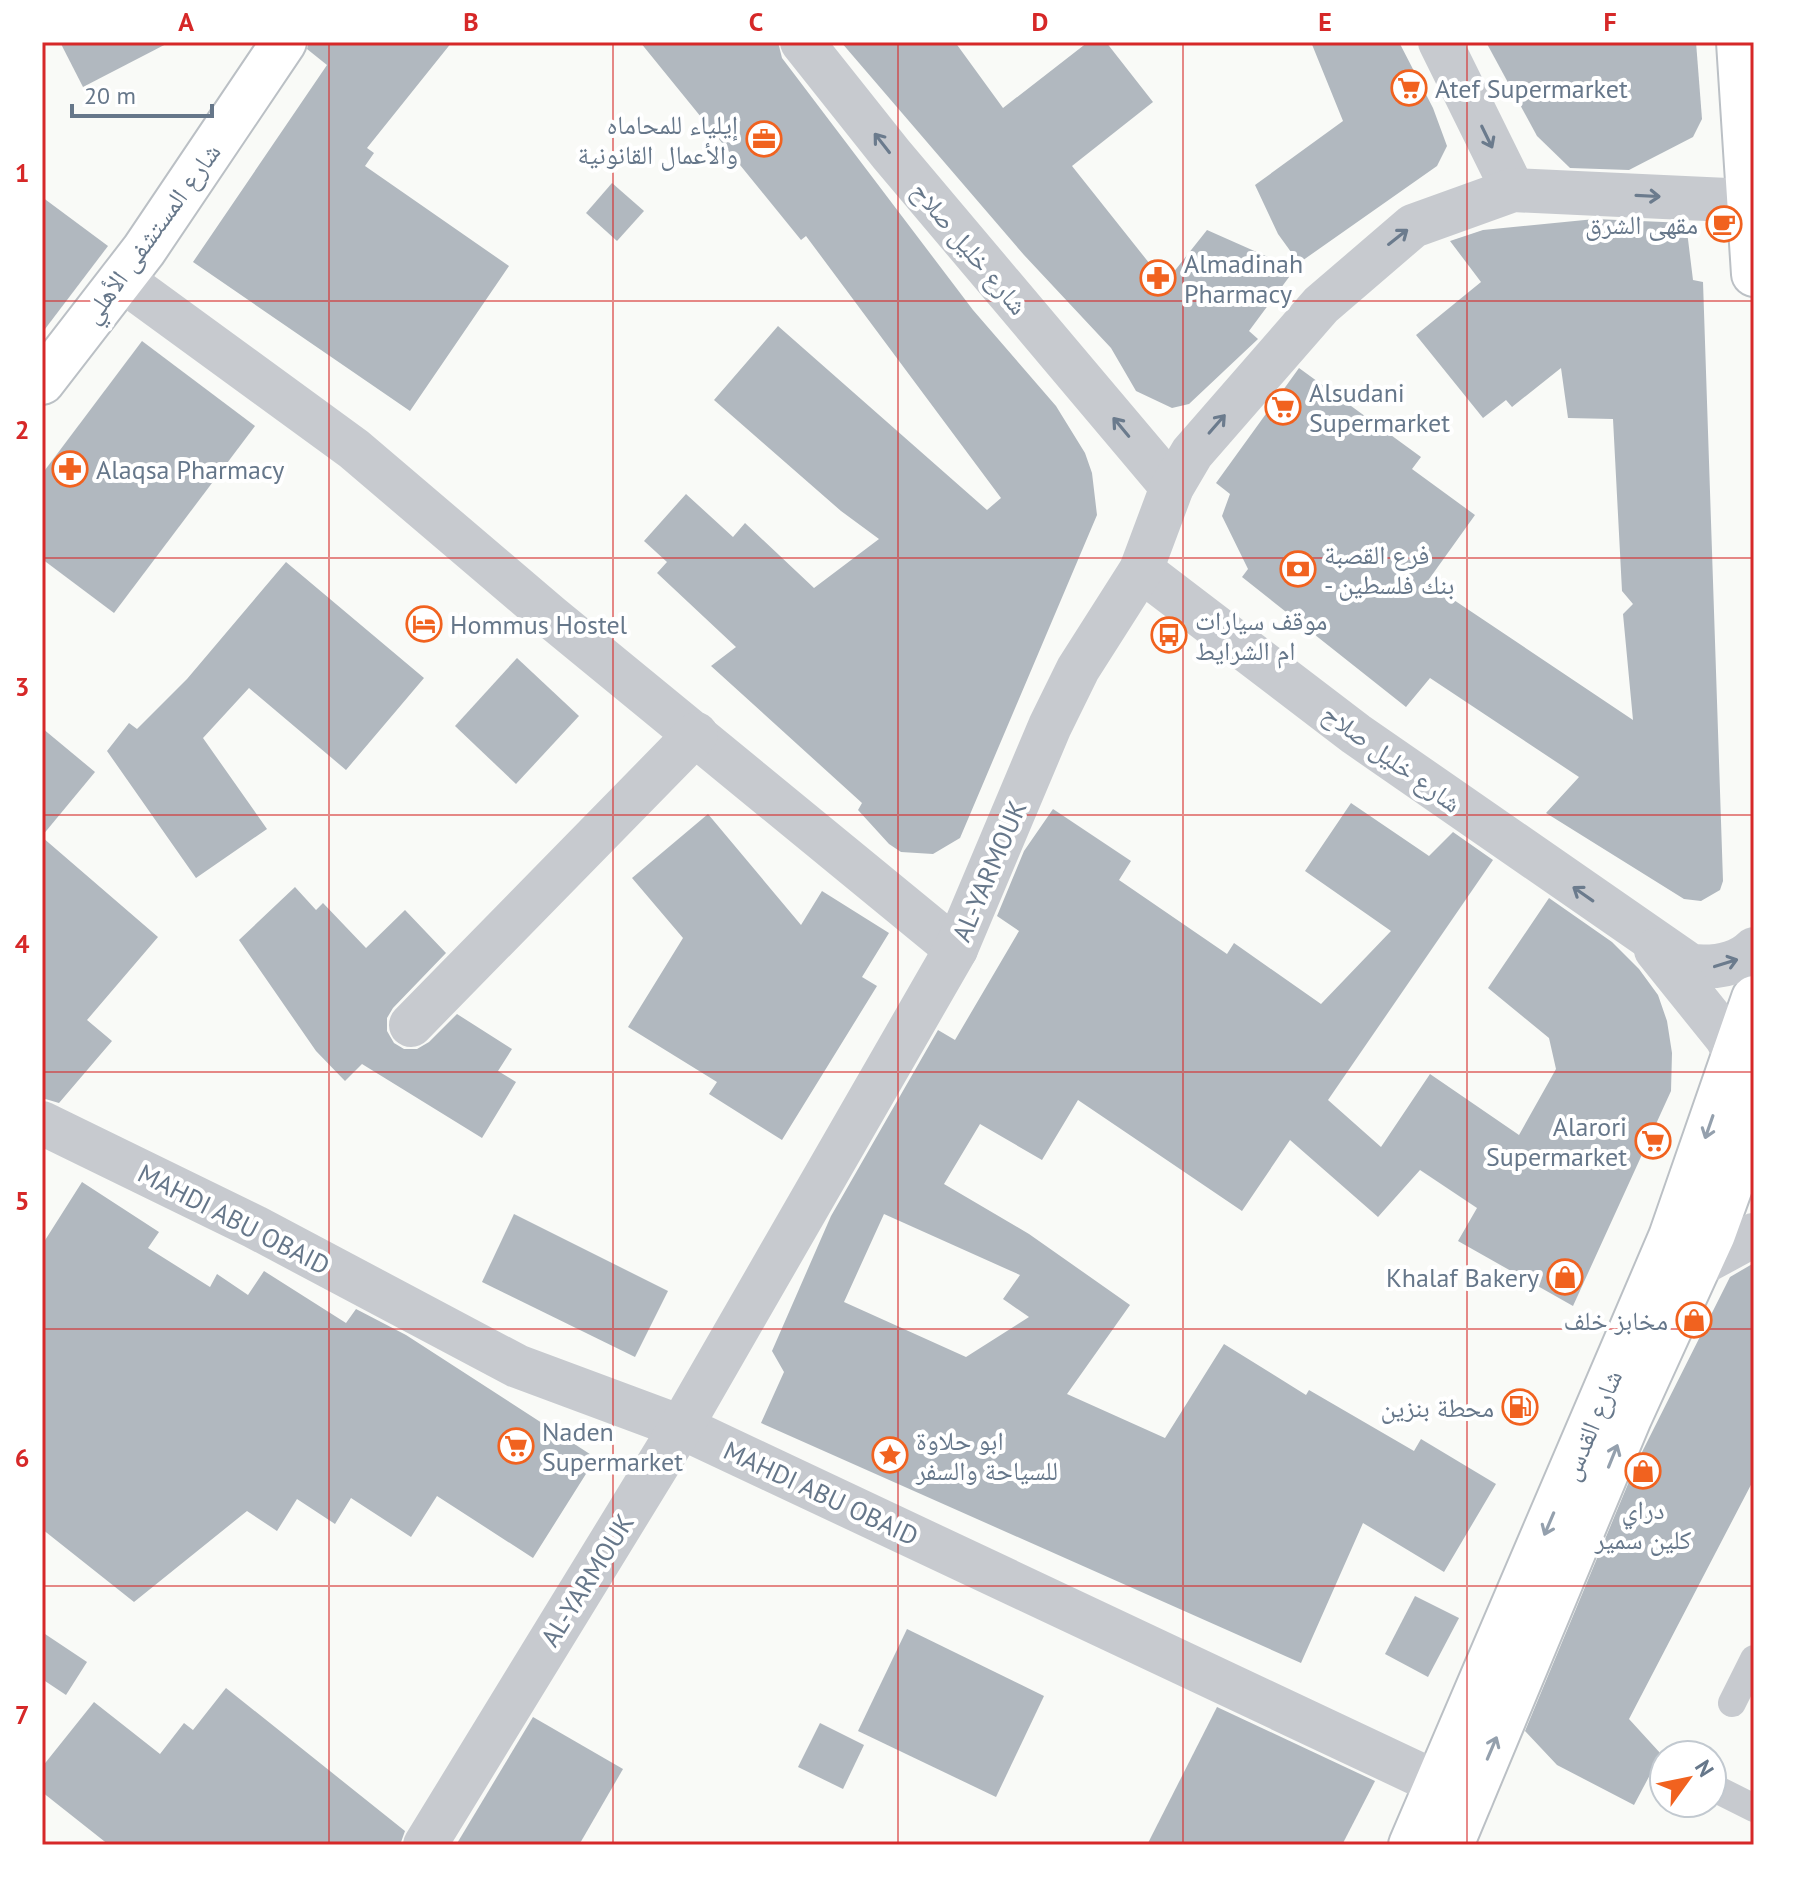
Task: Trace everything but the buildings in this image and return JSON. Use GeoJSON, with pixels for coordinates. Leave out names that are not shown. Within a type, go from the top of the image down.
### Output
{"type":"FeatureCollection","features":[{"type":"Feature","properties":{"kind":"main road","name":"شارع المستشفى الأهلي"},"geometry":{"type":"LineString","coordinates":[[42,382],[121,279],[284,42]]}},
{"type":"Feature","properties":{"kind":"main road"},"geometry":{"type":"LineString","coordinates":[[1739,42],[1754,274]]}},
{"type":"Feature","properties":{"kind":"main road","name":"شارع القدس"},"geometry":{"type":"LineString","coordinates":[[1411,1845],[1455,1791],[1671,1237],[1754,998]]}},
{"type":"Feature","properties":{"kind":"main road"},"geometry":{"type":"LineString","coordinates":[[1451,1845],[1455,1791],[1695,1267],[1713,1234],[1739,1162],[1747,1119],[1744,1069],[1735,1053]]}},
{"type":"Feature","properties":{"kind":"street","name":"شارع خليل صلاح"},"geometry":{"type":"LineString","coordinates":[[802,42],[891,154],[1172,487]]}},
{"type":"Feature","properties":{"kind":"street"},"geometry":{"type":"LineString","coordinates":[[1440,42],[1513,190]]}},
{"type":"Feature","properties":{"kind":"street","name":"AL-YARMOUK"},"geometry":{"type":"LineString","coordinates":[[425,1845],[681,1427],[956,949],[1050,726],[1078,669],[1141,570],[1172,487],[1192,453],[1321,305],[1380,251],[1413,226],[1513,190],[1749,201]]}},
{"type":"Feature","properties":{"kind":"street"},"geometry":{"type":"LineString","coordinates":[[121,279],[354,449],[550,616],[956,949]]}},
{"type":"Feature","properties":{"kind":"street","name":"شارع خليل صلاح"},"geometry":{"type":"LineString","coordinates":[[1141,570],[1356,734],[1647,938]]}},
{"type":"Feature","properties":{"kind":"street"},"geometry":{"type":"LineString","coordinates":[[411,1025],[696,734]]}},
{"type":"Feature","properties":{"kind":"street"},"geometry":{"type":"LineString","coordinates":[[1647,938],[1691,966],[1715,968],[1746,957],[1754,949]]}},
{"type":"Feature","properties":{"kind":"street"},"geometry":{"type":"LineString","coordinates":[[1647,938],[1726,1037],[1735,1053]]}},
{"type":"Feature","properties":{"kind":"street","name":"MAHDI ABU OBAID"},"geometry":{"type":"LineString","coordinates":[[42,1123],[255,1227],[517,1366],[681,1427],[1455,1791]]}},
{"type":"Feature","properties":{"kind":"street"},"geometry":{"type":"LineString","coordinates":[[1695,1267],[1754,1235]]}},
{"type":"Feature","properties":{"kind":"lane"},"geometry":{"type":"LineString","coordinates":[[1732,1703],[1754,1659]]}},
{"type":"Feature","properties":{"kind":"lane"},"geometry":{"type":"LineString","coordinates":[[1728,1795],[1754,1808]]}},
{"type":"Feature","properties":{"kind":"place","name":"Atef Supermarket"},"geometry":{"type":"Point","coordinates":[1409,88]}},
{"type":"Feature","properties":{"kind":"place","name":"إيلياء للمحاماه والأعمال القانونية"},"geometry":{"type":"Point","coordinates":[764,139]}},
{"type":"Feature","properties":{"kind":"place","name":"مقهی الشرق"},"geometry":{"type":"Point","coordinates":[1724,224]}},
{"type":"Feature","properties":{"kind":"place","name":"Almadinah Pharmacy"},"geometry":{"type":"Point","coordinates":[1158,278]}},
{"type":"Feature","properties":{"kind":"place","name":"Alsudani Supermarket"},"geometry":{"type":"Point","coordinates":[1283,407]}},
{"type":"Feature","properties":{"kind":"place","name":"Alaqsa Pharmacy"},"geometry":{"type":"Point","coordinates":[70,469]}},
{"type":"Feature","properties":{"kind":"place","name":"فرع القصبة - بنك فلسطين"},"geometry":{"type":"Point","coordinates":[1298,569]}},
{"type":"Feature","properties":{"kind":"place","name":"Hommus Hostel"},"geometry":{"type":"Point","coordinates":[424,624]}},
{"type":"Feature","properties":{"kind":"place","name":"موقف سيارات ام الشرايط"},"geometry":{"type":"Point","coordinates":[1169,635]}},
{"type":"Feature","properties":{"kind":"place","name":"Alarori Supermarket"},"geometry":{"type":"Point","coordinates":[1653,1141]}},
{"type":"Feature","properties":{"kind":"place","name":"Khalaf Bakery"},"geometry":{"type":"Point","coordinates":[1565,1277]}},
{"type":"Feature","properties":{"kind":"place","name":"مخابز خلف"},"geometry":{"type":"Point","coordinates":[1694,1320]}},
{"type":"Feature","properties":{"kind":"place","name":"محطة بنزين"},"geometry":{"type":"Point","coordinates":[1520,1407]}},
{"type":"Feature","properties":{"kind":"place","name":"Naden Supermarket"},"geometry":{"type":"Point","coordinates":[516,1446]}},
{"type":"Feature","properties":{"kind":"place","name":"ابو حلاوة للسياحة والسفر"},"geometry":{"type":"Point","coordinates":[890,1455]}},
{"type":"Feature","properties":{"kind":"place","name":"دراي كلين سمير"},"geometry":{"type":"Point","coordinates":[1643,1471]}}]}
